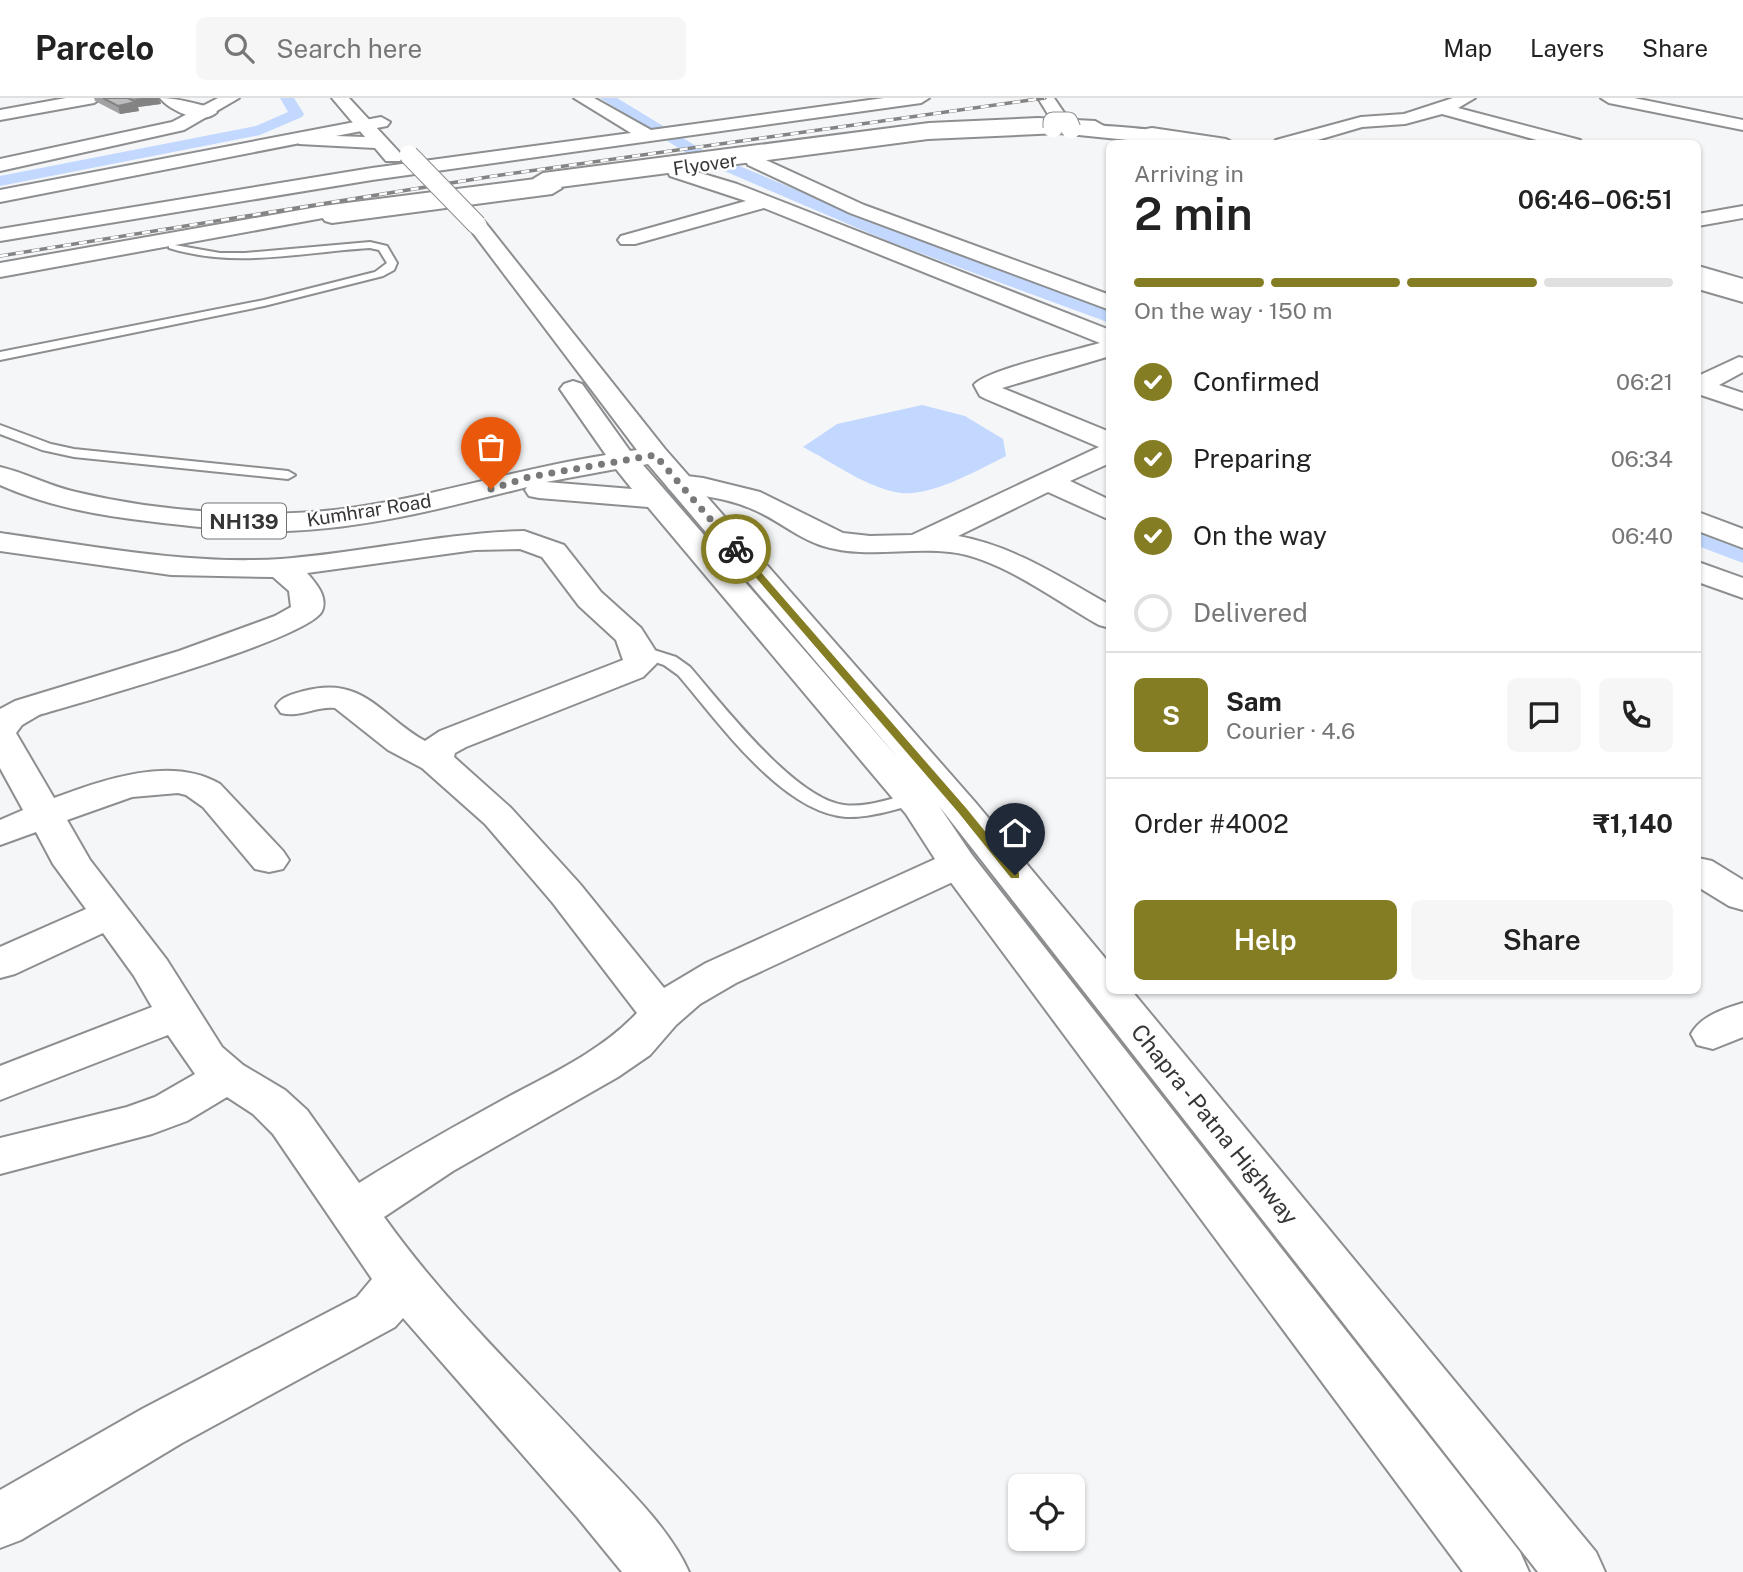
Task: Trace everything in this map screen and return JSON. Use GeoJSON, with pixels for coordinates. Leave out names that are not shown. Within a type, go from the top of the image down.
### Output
{"type":"FeatureCollection","features":[{"type":"Feature","properties":{"kind":"main road"},"geometry":{"type":"LineString","coordinates":[[0,115],[94,98]]}},
{"type":"Feature","properties":{"kind":"main road"},"geometry":{"type":"LineString","coordinates":[[168,98],[181,107],[208,111]]}},
{"type":"Feature","properties":{"kind":"main road"},"geometry":{"type":"LineString","coordinates":[[0,165],[177,126],[231,98]]}},
{"type":"Feature","properties":{"kind":"main road"},"geometry":{"type":"LineString","coordinates":[[582,98],[649,136]]}},
{"type":"Feature","properties":{"kind":"main road"},"geometry":{"type":"LineString","coordinates":[[0,235],[372,174],[921,98]]}},
{"type":"Feature","properties":{"kind":"main road"},"geometry":{"type":"LineString","coordinates":[[1046,98],[1061,126]]}},
{"type":"Feature","properties":{"kind":"main road"},"geometry":{"type":"LineString","coordinates":[[1297,140],[1362,122],[1405,119],[1467,98]]}},
{"type":"Feature","properties":{"kind":"main road"},"geometry":{"type":"LineString","coordinates":[[1609,98],[1743,125]]}},
{"type":"Feature","properties":{"kind":"main road"},"geometry":{"type":"LineString","coordinates":[[1636,122],[1703,98]]}},
{"type":"Feature","properties":{"kind":"main road"},"geometry":{"type":"LineString","coordinates":[[1390,103],[1557,140]]}},
{"type":"Feature","properties":{"kind":"main road"},"geometry":{"type":"LineString","coordinates":[[1719,120],[1743,112]]}},
{"type":"Feature","properties":{"kind":"main road"},"geometry":{"type":"LineString","coordinates":[[683,167],[723,154],[929,128],[1038,123],[1093,125],[1198,140]]}},
{"type":"Feature","properties":{"kind":"main road"},"geometry":{"type":"LineString","coordinates":[[373,126],[470,215]]}},
{"type":"Feature","properties":{"kind":"main road"},"geometry":{"type":"LineString","coordinates":[[0,196],[373,126]]}},
{"type":"Feature","properties":{"kind":"main road"},"geometry":{"type":"LineString","coordinates":[[309,137],[373,126]]}},
{"type":"Feature","properties":{"kind":"main road","name":"Flyover"},"geometry":{"type":"LineString","coordinates":[[327,214],[359,209],[470,215],[928,134],[1061,126],[1178,140]]}},
{"type":"Feature","properties":{"kind":"main road"},"geometry":{"type":"LineString","coordinates":[[0,270],[327,214],[683,167],[749,162],[923,139],[997,132],[1142,140]]}},
{"type":"Feature","properties":{"kind":"main road"},"geometry":{"type":"LineString","coordinates":[[749,162],[857,209],[1106,302]]}},
{"type":"Feature","properties":{"kind":"main road"},"geometry":{"type":"LineString","coordinates":[[683,167],[1106,337]]}},
{"type":"Feature","properties":{"kind":"main road"},"geometry":{"type":"LineString","coordinates":[[628,240],[765,202]]}},
{"type":"Feature","properties":{"kind":"main road"},"geometry":{"type":"LineString","coordinates":[[1701,219],[1743,212]]}},
{"type":"Feature","properties":{"kind":"main road"},"geometry":{"type":"LineString","coordinates":[[0,281],[327,214]]}},
{"type":"Feature","properties":{"kind":"main road","name":"Chapra - Patna Highway"},"geometry":{"type":"LineString","coordinates":[[470,215],[600,428],[651,472],[962,810],[1106,989]]}},
{"type":"Feature","properties":{"kind":"main road","name":"Chapra - Patna Highway"},"geometry":{"type":"LineString","coordinates":[[470,215],[651,472],[913,799],[958,864],[1499,1572]]}},
{"type":"Feature","properties":{"kind":"main road"},"geometry":{"type":"LineString","coordinates":[[1701,274],[1743,286]]}},
{"type":"Feature","properties":{"kind":"main road"},"geometry":{"type":"LineString","coordinates":[[1701,285],[1743,298]]}},
{"type":"Feature","properties":{"kind":"main road"},"geometry":{"type":"LineString","coordinates":[[1106,349],[987,385],[995,394],[1106,440]]}},
{"type":"Feature","properties":{"kind":"main road"},"geometry":{"type":"LineString","coordinates":[[1701,384],[1739,364]]}},
{"type":"Feature","properties":{"kind":"main road"},"geometry":{"type":"LineString","coordinates":[[1701,387],[1743,401]]}},
{"type":"Feature","properties":{"kind":"main road"},"geometry":{"type":"LineString","coordinates":[[532,483],[600,428]]}},
{"type":"Feature","properties":{"kind":"main road"},"geometry":{"type":"LineString","coordinates":[[917,544],[1106,454]]}},
{"type":"Feature","properties":{"kind":"main road"},"geometry":{"type":"LineString","coordinates":[[532,483],[651,472],[753,499],[771,506],[814,533],[843,542],[869,545],[952,544],[972,548],[1011,564],[1106,616]]}},
{"type":"Feature","properties":{"kind":"main road","name":"Kumhrar Road"},"geometry":{"type":"LineString","coordinates":[[0,475],[76,502],[115,509],[253,522],[289,522],[347,516],[532,483],[651,472]]}},
{"type":"Feature","properties":{"kind":"main road"},"geometry":{"type":"LineString","coordinates":[[1047,481],[1106,509]]}},
{"type":"Feature","properties":{"kind":"main road"},"geometry":{"type":"LineString","coordinates":[[1701,523],[1743,539]]}},
{"type":"Feature","properties":{"kind":"main road"},"geometry":{"type":"LineString","coordinates":[[0,542],[171,566],[281,568],[475,541],[524,540],[553,551],[590,598],[629,635],[638,650],[640,663],[631,670],[453,739],[438,748],[435,760]]}},
{"type":"Feature","properties":{"kind":"main road"},"geometry":{"type":"LineString","coordinates":[[281,568],[307,589],[309,600],[306,611],[286,623],[191,658],[27,708],[2,726],[73,864],[108,915],[152,970],[206,1058],[227,1076],[269,1102],[290,1122],[398,1277],[598,1498],[659,1572]]}},
{"type":"Feature","properties":{"kind":"main road"},"geometry":{"type":"LineString","coordinates":[[1701,572],[1743,589]]}},
{"type":"Feature","properties":{"kind":"main road"},"geometry":{"type":"LineString","coordinates":[[293,706],[315,697],[346,699],[358,705],[401,742],[435,760],[498,816],[566,893],[661,1014]]}},
{"type":"Feature","properties":{"kind":"main road"},"geometry":{"type":"LineString","coordinates":[[0,833],[99,795],[155,783],[179,781],[201,787],[213,797],[269,860]]}},
{"type":"Feature","properties":{"kind":"main road"},"geometry":{"type":"LineString","coordinates":[[357,1218],[365,1204],[436,1158],[602,1066],[634,1044],[661,1014],[685,994],[721,972],[958,864]]}},
{"type":"Feature","properties":{"kind":"main road"},"geometry":{"type":"LineString","coordinates":[[1701,872],[1743,897]]}},
{"type":"Feature","properties":{"kind":"main road"},"geometry":{"type":"LineString","coordinates":[[0,964],[108,915]]}},
{"type":"Feature","properties":{"kind":"main road","name":"Chapra - Patna Highway"},"geometry":{"type":"LineString","coordinates":[[1110,994],[1576,1572]]}},
{"type":"Feature","properties":{"kind":"main road"},"geometry":{"type":"LineString","coordinates":[[0,1084],[178,1014]]}},
{"type":"Feature","properties":{"kind":"main road"},"geometry":{"type":"LineString","coordinates":[[0,1156],[135,1122],[171,1109],[227,1076]]}},
{"type":"Feature","properties":{"kind":"main road"},"geometry":{"type":"LineString","coordinates":[[0,1521],[162,1426],[376,1312],[393,1295],[398,1277]]}},
{"type":"Feature","properties":{"kind":"lane"},"geometry":{"type":"LineString","coordinates":[[0,356],[274,300],[379,274],[390,268],[392,263],[383,248],[370,245],[218,256],[191,254],[173,246]]}},
{"type":"Feature","properties":{"kind":"lane"},"geometry":{"type":"LineString","coordinates":[[0,429],[47,447],[75,453],[288,475]]}},
{"type":"Feature","properties":{"kind":"lane"},"geometry":{"type":"LineString","coordinates":[[638,650],[670,661],[684,671],[784,780],[811,800],[826,808],[844,811],[869,810],[913,799]]}},
{"type":"Feature","properties":{"kind":"water"},"geometry":{"type":"Polygon","coordinates":[[[922,405],[965,416],[1003,439],[1006,456],[952,482],[921,492],[908,493],[895,492],[871,484],[803,447],[837,424],[922,405]]]}},
{"type":"Feature","properties":{"kind":"building"},"geometry":{"type":"Polygon","coordinates":[[[103,98],[128,98],[136,102],[118,106],[103,98]]]}},
{"type":"Feature","properties":{"kind":"waterway"},"geometry":{"type":"LineString","coordinates":[[0,181],[260,130],[297,114],[287,98]]}},
{"type":"Feature","properties":{"kind":"waterway"},"geometry":{"type":"LineString","coordinates":[[607,98],[700,155],[896,238],[1106,316]]}},
{"type":"Feature","properties":{"kind":"waterway"},"geometry":{"type":"LineString","coordinates":[[1701,538],[1743,555]]}},
{"type":"Feature","properties":{"kind":"railway"},"geometry":{"type":"LineString","coordinates":[[0,256],[494,176],[1045,98]]}},
{"type":"Feature","properties":{"kind":"way so far"},"geometry":{"type":"LineString","coordinates":[[491,489],[529,477],[655,455],[736,549]]}},
{"type":"Feature","properties":{"kind":"route"},"geometry":{"type":"LineString","coordinates":[[736,549],[1015,875]]}}]}
